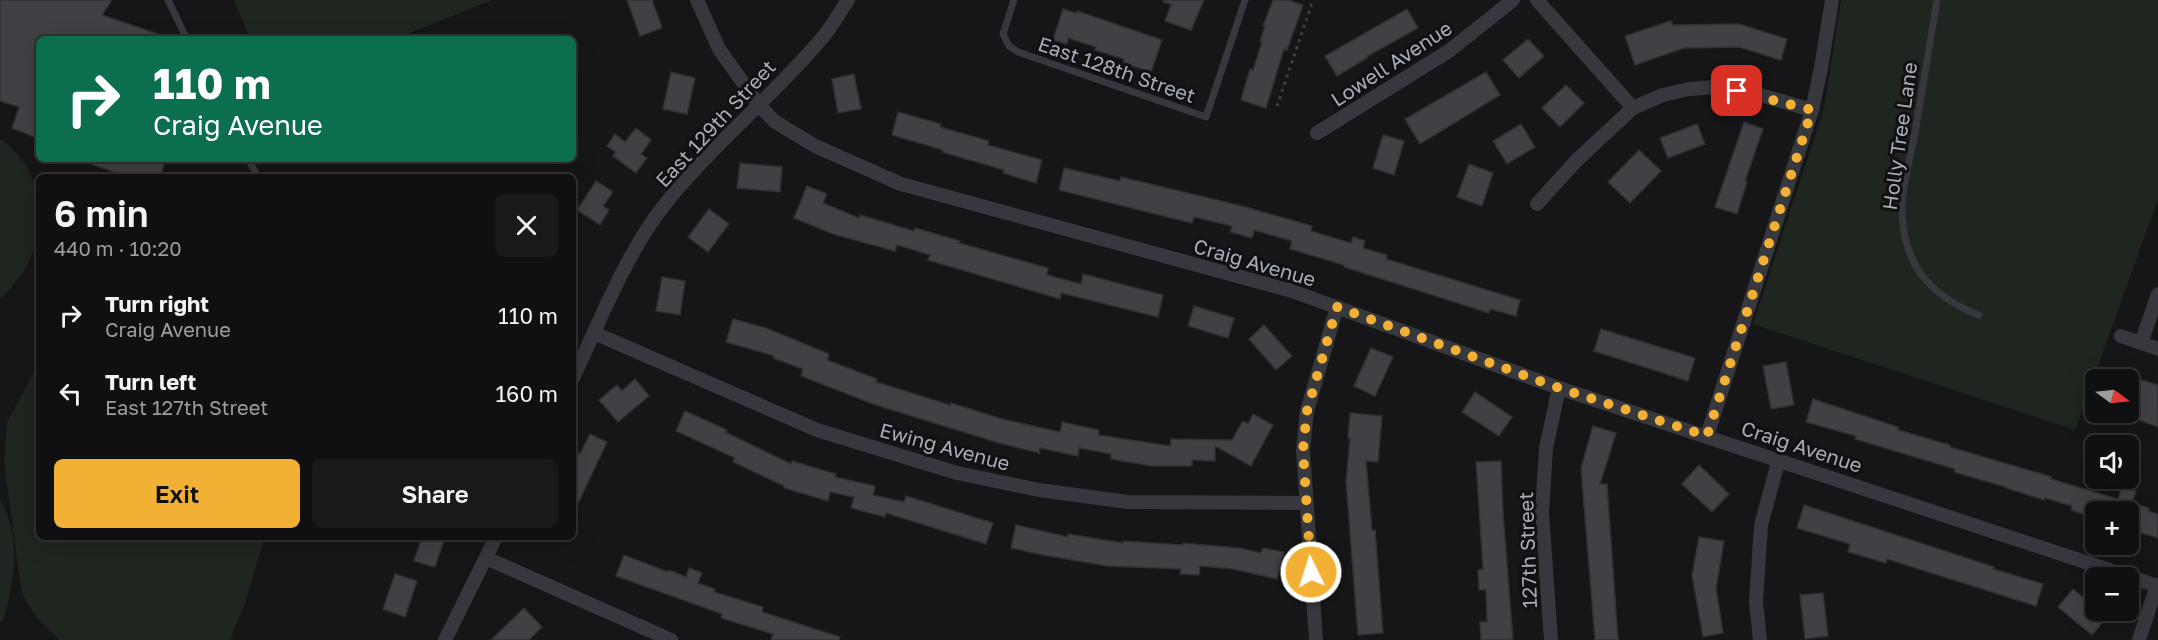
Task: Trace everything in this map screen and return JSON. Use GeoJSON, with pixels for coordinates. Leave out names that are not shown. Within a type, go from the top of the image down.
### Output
{"type":"FeatureCollection","features":[{"type":"Feature","properties":{"kind":"street","name":"Craig Avenue"},"geometry":{"type":"LineString","coordinates":[[697,0],[719,49],[759,105],[774,121],[815,146],[901,184],[1292,291],[1559,388],[2157,585]]}},
{"type":"Feature","properties":{"kind":"street","name":"East 129th Street"},"geometry":{"type":"LineString","coordinates":[[576,372],[633,254],[661,209],[699,163],[759,105],[823,37],[848,0]]}},
{"type":"Feature","properties":{"kind":"street","name":"Lowell Avenue"},"geometry":{"type":"LineString","coordinates":[[1317,133],[1449,51],[1513,0]]}},
{"type":"Feature","properties":{"kind":"street"},"geometry":{"type":"LineString","coordinates":[[1537,0],[1633,108]]}},
{"type":"Feature","properties":{"kind":"street"},"geometry":{"type":"LineString","coordinates":[[1707,436],[1812,110],[1832,0]]}},
{"type":"Feature","properties":{"kind":"street"},"geometry":{"type":"LineString","coordinates":[[1537,204],[1576,161],[1633,108],[1663,95],[1689,88],[1716,87],[1757,94],[1812,110]]}},
{"type":"Feature","properties":{"kind":"street"},"geometry":{"type":"LineString","coordinates":[[2141,343],[2158,294]]}},
{"type":"Feature","properties":{"kind":"street"},"geometry":{"type":"LineString","coordinates":[[1316,640],[1303,450],[1307,411],[1337,307]]}},
{"type":"Feature","properties":{"kind":"street","name":"Ewing Avenue"},"geometry":{"type":"LineString","coordinates":[[594,333],[817,430],[957,473],[1039,490],[1128,502],[1306,503]]}},
{"type":"Feature","properties":{"kind":"street"},"geometry":{"type":"LineString","coordinates":[[2121,336],[2158,349]]}},
{"type":"Feature","properties":{"kind":"street","name":"127th Street"},"geometry":{"type":"LineString","coordinates":[[1551,640],[1542,513],[1546,447],[1559,388]]}},
{"type":"Feature","properties":{"kind":"street"},"geometry":{"type":"LineString","coordinates":[[1760,640],[1756,602],[1761,525],[1779,459]]}},
{"type":"Feature","properties":{"kind":"street"},"geometry":{"type":"LineString","coordinates":[[445,640],[495,540]]}},
{"type":"Feature","properties":{"kind":"street"},"geometry":{"type":"LineString","coordinates":[[486,558],[671,640]]}},
{"type":"Feature","properties":{"kind":"street"},"geometry":{"type":"LineString","coordinates":[[2139,640],[2157,585]]}},
{"type":"Feature","properties":{"kind":"lane"},"geometry":{"type":"LineString","coordinates":[[168,0],[186,36]]}},
{"type":"Feature","properties":{"kind":"lane","name":"East 128th Street"},"geometry":{"type":"LineString","coordinates":[[1014,0],[1003,34],[1009,46],[1018,52],[1206,117],[1245,0]]}},
{"type":"Feature","properties":{"kind":"lane","name":"Holly Tree Lane"},"geometry":{"type":"LineString","coordinates":[[1937,0],[1902,207],[1905,242],[1916,269],[1935,291],[1958,307],[1979,315]]}},
{"type":"Feature","properties":{"kind":"path"},"geometry":{"type":"LineString","coordinates":[[1277,106],[1313,0]]}},
{"type":"Feature","properties":{"kind":"shaded area"},"geometry":{"type":"Polygon","coordinates":[[[234,0],[492,0],[402,36],[249,36],[234,0]]]}},
{"type":"Feature","properties":{"kind":"shaded area"},"geometry":{"type":"Polygon","coordinates":[[[1841,0],[2158,0],[2158,199],[2097,369],[2085,369],[2085,402],[2075,430],[1753,324],[1824,109],[1841,0]]]}},
{"type":"Feature","properties":{"kind":"shaded area"},"geometry":{"type":"Polygon","coordinates":[[[0,139],[18,155],[31,174],[36,189],[36,243],[29,261],[17,281],[0,298],[0,139]]]}},
{"type":"Feature","properties":{"kind":"shaded area"},"geometry":{"type":"Polygon","coordinates":[[[33,374],[36,374],[36,540],[264,540],[245,603],[230,640],[60,640],[33,612],[21,590],[4,461],[7,422],[33,374]]]}},
{"type":"Feature","properties":{"kind":"shaded area"},"geometry":{"type":"Polygon","coordinates":[[[0,499],[7,514],[14,544],[11,591],[2,622],[0,621],[0,499]]]}},
{"type":"Feature","properties":{"kind":"building"},"geometry":{"type":"Polygon","coordinates":[[[0,0],[112,0],[102,15],[164,36],[36,36],[36,138],[12,128],[19,107],[0,101],[0,0]]]}},
{"type":"Feature","properties":{"kind":"building"},"geometry":{"type":"Polygon","coordinates":[[[627,0],[652,0],[662,28],[640,36],[627,0]]]}},
{"type":"Feature","properties":{"kind":"building"},"geometry":{"type":"Polygon","coordinates":[[[1164,0],[1204,0],[1191,30],[1165,21],[1173,5],[1163,2],[1164,0]]]}},
{"type":"Feature","properties":{"kind":"building"},"geometry":{"type":"Polygon","coordinates":[[[1273,0],[1288,0],[1303,5],[1287,50],[1284,49],[1266,108],[1241,100],[1250,69],[1253,70],[1262,42],[1260,41],[1265,26],[1263,26],[1273,0]]]}},
{"type":"Feature","properties":{"kind":"building"},"geometry":{"type":"Polygon","coordinates":[[[1063,9],[1076,13],[1077,11],[1162,40],[1151,72],[1123,63],[1124,59],[1095,50],[1096,47],[1068,38],[1067,44],[1053,40],[1063,9]]]}},
{"type":"Feature","properties":{"kind":"building"},"geometry":{"type":"Polygon","coordinates":[[[1407,9],[1418,28],[1337,76],[1325,56],[1407,9]]]}},
{"type":"Feature","properties":{"kind":"building"},"geometry":{"type":"Polygon","coordinates":[[[1671,21],[1673,25],[1739,24],[1787,39],[1781,60],[1739,47],[1684,48],[1635,65],[1625,36],[1671,21]]]}},
{"type":"Feature","properties":{"kind":"building"},"geometry":{"type":"Polygon","coordinates":[[[1528,39],[1544,56],[1519,78],[1503,60],[1528,39]]]}},
{"type":"Feature","properties":{"kind":"building"},"geometry":{"type":"Polygon","coordinates":[[[671,72],[695,78],[687,114],[663,109],[671,72]]]}},
{"type":"Feature","properties":{"kind":"building"},"geometry":{"type":"Polygon","coordinates":[[[1486,72],[1500,95],[1420,144],[1405,119],[1486,72]]]}},
{"type":"Feature","properties":{"kind":"building"},"geometry":{"type":"Polygon","coordinates":[[[854,74],[861,109],[838,113],[832,79],[854,74]]]}},
{"type":"Feature","properties":{"kind":"building"},"geometry":{"type":"Polygon","coordinates":[[[1566,85],[1584,103],[1560,127],[1542,108],[1566,85]]]}},
{"type":"Feature","properties":{"kind":"building"},"geometry":{"type":"Polygon","coordinates":[[[898,112],[989,141],[988,145],[1042,160],[1036,183],[1003,173],[1004,170],[892,135],[898,112]]]}},
{"type":"Feature","properties":{"kind":"building"},"geometry":{"type":"Polygon","coordinates":[[[1744,122],[1763,129],[1745,181],[1747,182],[1737,214],[1715,207],[1744,122]]]}},
{"type":"Feature","properties":{"kind":"building"},"geometry":{"type":"Polygon","coordinates":[[[1521,124],[1535,147],[1507,164],[1493,141],[1521,124]]]}},
{"type":"Feature","properties":{"kind":"building"},"geometry":{"type":"Polygon","coordinates":[[[1697,124],[1705,144],[1668,158],[1660,138],[1697,124]]]}},
{"type":"Feature","properties":{"kind":"building"},"geometry":{"type":"Polygon","coordinates":[[[636,128],[651,140],[641,154],[647,158],[636,173],[613,156],[616,152],[607,146],[615,134],[625,142],[636,128]]]}},
{"type":"Feature","properties":{"kind":"building"},"geometry":{"type":"Polygon","coordinates":[[[1383,135],[1404,141],[1394,175],[1373,168],[1383,135]]]}},
{"type":"Feature","properties":{"kind":"building"},"geometry":{"type":"Polygon","coordinates":[[[1639,150],[1661,171],[1630,203],[1608,182],[1639,150]]]}},
{"type":"Feature","properties":{"kind":"building"},"geometry":{"type":"Polygon","coordinates":[[[86,162],[165,162],[161,174],[120,174],[86,162]]]}},
{"type":"Feature","properties":{"kind":"building"},"geometry":{"type":"Polygon","coordinates":[[[740,163],[782,167],[780,192],[737,188],[740,163]]]}},
{"type":"Feature","properties":{"kind":"building"},"geometry":{"type":"Polygon","coordinates":[[[1469,164],[1493,173],[1482,206],[1457,197],[1469,164]]]}},
{"type":"Feature","properties":{"kind":"building"},"geometry":{"type":"Polygon","coordinates":[[[1064,168],[1120,181],[1121,177],[1238,205],[1312,226],[1311,231],[1351,243],[1353,237],[1365,241],[1363,248],[1387,255],[1386,259],[1520,300],[1516,316],[1490,309],[1489,313],[1344,267],[1344,265],[1290,249],[1292,241],[1254,230],[1252,238],[1230,232],[1232,226],[1194,217],[1192,223],[1059,190],[1064,168]]]}},
{"type":"Feature","properties":{"kind":"building"},"geometry":{"type":"Polygon","coordinates":[[[596,181],[613,192],[603,206],[609,210],[600,225],[577,210],[596,181]]]}},
{"type":"Feature","properties":{"kind":"building"},"geometry":{"type":"Polygon","coordinates":[[[807,186],[827,194],[823,203],[859,218],[860,215],[914,231],[915,228],[960,241],[959,243],[1048,268],[1047,275],[1081,284],[1083,274],[1163,295],[1158,317],[1061,293],[1060,299],[928,260],[930,255],[897,245],[895,251],[833,234],[794,218],[807,186]]]}},
{"type":"Feature","properties":{"kind":"building"},"geometry":{"type":"Polygon","coordinates":[[[709,209],[729,224],[708,252],[688,237],[709,209]]]}},
{"type":"Feature","properties":{"kind":"building"},"geometry":{"type":"Polygon","coordinates":[[[662,277],[685,281],[680,315],[656,311],[662,277]]]}},
{"type":"Feature","properties":{"kind":"building"},"geometry":{"type":"Polygon","coordinates":[[[1194,306],[1234,318],[1228,338],[1188,326],[1194,306]]]}},
{"type":"Feature","properties":{"kind":"building"},"geometry":{"type":"Polygon","coordinates":[[[733,319],[766,328],[829,354],[827,360],[877,379],[876,382],[950,405],[951,403],[1002,419],[1060,432],[1062,422],[1099,430],[1098,435],[1170,446],[1171,439],[1232,440],[1243,421],[1248,424],[1253,414],[1273,425],[1251,466],[1215,446],[1215,461],[1192,460],[1192,466],[1152,466],[1111,459],[1111,454],[1079,448],[1078,456],[1040,448],[1039,453],[876,405],[801,376],[803,369],[773,358],[774,356],[726,342],[733,319]]]}},
{"type":"Feature","properties":{"kind":"building"},"geometry":{"type":"Polygon","coordinates":[[[1264,325],[1292,356],[1276,370],[1249,339],[1264,325]]]}},
{"type":"Feature","properties":{"kind":"building"},"geometry":{"type":"Polygon","coordinates":[[[1601,329],[1695,358],[1688,381],[1594,351],[1601,329]]]}},
{"type":"Feature","properties":{"kind":"building"},"geometry":{"type":"Polygon","coordinates":[[[1371,348],[1393,357],[1375,396],[1354,386],[1371,348]]]}},
{"type":"Feature","properties":{"kind":"building"},"geometry":{"type":"Polygon","coordinates":[[[1786,362],[1794,405],[1771,409],[1763,366],[1786,362]]]}},
{"type":"Feature","properties":{"kind":"building"},"geometry":{"type":"Polygon","coordinates":[[[635,379],[649,396],[618,422],[599,400],[617,385],[622,391],[635,379]]]}},
{"type":"Feature","properties":{"kind":"building"},"geometry":{"type":"Polygon","coordinates":[[[2139,379],[2158,385],[2158,427],[2139,420],[2139,379]]]}},
{"type":"Feature","properties":{"kind":"building"},"geometry":{"type":"Polygon","coordinates":[[[1475,392],[1512,417],[1499,436],[1462,412],[1475,392]]]}},
{"type":"Feature","properties":{"kind":"building"},"geometry":{"type":"Polygon","coordinates":[[[1813,399],[1898,427],[1898,430],[2118,499],[2121,489],[2136,491],[2133,501],[2085,501],[2085,515],[2071,510],[2072,506],[2045,498],[2044,500],[1954,472],[1955,469],[1806,422],[1813,399]]]}},
{"type":"Feature","properties":{"kind":"building"},"geometry":{"type":"Polygon","coordinates":[[[685,411],[791,464],[792,461],[836,474],[835,477],[875,486],[873,495],[904,502],[906,496],[993,523],[986,544],[886,513],[885,517],[851,508],[854,497],[830,492],[828,501],[784,488],[733,462],[735,458],[676,431],[685,411]]]}},
{"type":"Feature","properties":{"kind":"building"},"geometry":{"type":"Polygon","coordinates":[[[1350,413],[1382,416],[1378,462],[1366,461],[1372,530],[1375,530],[1383,633],[1358,635],[1346,482],[1350,413]]]}},
{"type":"Feature","properties":{"kind":"building"},"geometry":{"type":"Polygon","coordinates":[[[1593,426],[1616,433],[1600,484],[1607,484],[1618,640],[1595,640],[1581,468],[1593,426]]]}},
{"type":"Feature","properties":{"kind":"building"},"geometry":{"type":"Polygon","coordinates":[[[590,434],[607,442],[576,508],[576,452],[580,454],[590,434]]]}},
{"type":"Feature","properties":{"kind":"building"},"geometry":{"type":"Polygon","coordinates":[[[1501,461],[1513,640],[1481,640],[1480,622],[1487,622],[1486,590],[1479,590],[1478,570],[1483,569],[1476,462],[1501,461]]]}},
{"type":"Feature","properties":{"kind":"building"},"geometry":{"type":"Polygon","coordinates":[[[1699,465],[1729,494],[1712,512],[1682,484],[1699,465]]]}},
{"type":"Feature","properties":{"kind":"building"},"geometry":{"type":"Polygon","coordinates":[[[1804,505],[2043,584],[2036,606],[1887,559],[1886,563],[1848,552],[1850,544],[1797,528],[1804,505]]]}},
{"type":"Feature","properties":{"kind":"building"},"geometry":{"type":"Polygon","coordinates":[[[2139,505],[2158,514],[2158,538],[2139,532],[2139,505]]]}},
{"type":"Feature","properties":{"kind":"building"},"geometry":{"type":"Polygon","coordinates":[[[1016,525],[1068,537],[1068,534],[1123,543],[1123,541],[1183,545],[1183,543],[1239,548],[1261,553],[1263,548],[1284,552],[1277,579],[1233,569],[1200,566],[1199,575],[1180,574],[1181,569],[1107,566],[1011,548],[1016,525]]]}},
{"type":"Feature","properties":{"kind":"building"},"geometry":{"type":"Polygon","coordinates":[[[1699,537],[1724,541],[1716,588],[1723,633],[1703,637],[1692,575],[1699,537]]]}},
{"type":"Feature","properties":{"kind":"building"},"geometry":{"type":"Polygon","coordinates":[[[421,540],[444,540],[435,567],[414,561],[421,540]]]}},
{"type":"Feature","properties":{"kind":"building"},"geometry":{"type":"Polygon","coordinates":[[[624,555],[686,577],[689,568],[702,573],[698,583],[715,589],[714,592],[763,607],[762,612],[840,637],[839,640],[771,640],[773,634],[721,618],[722,614],[616,576],[624,555]]]}},
{"type":"Feature","properties":{"kind":"building"},"geometry":{"type":"Polygon","coordinates":[[[395,574],[417,581],[405,617],[383,609],[395,574]]]}},
{"type":"Feature","properties":{"kind":"building"},"geometry":{"type":"Polygon","coordinates":[[[2073,589],[2085,599],[2085,621],[2104,621],[2092,635],[2058,607],[2073,589]]]}},
{"type":"Feature","properties":{"kind":"building"},"geometry":{"type":"Polygon","coordinates":[[[1823,593],[1828,636],[1805,639],[1800,595],[1823,593]]]}},
{"type":"Feature","properties":{"kind":"building"},"geometry":{"type":"Polygon","coordinates":[[[524,608],[542,627],[529,640],[491,640],[524,608]]]}},
{"type":"Feature","properties":{"kind":"route"},"geometry":{"type":"LineString","coordinates":[[1311,572],[1303,450],[1307,411],[1337,307],[1559,388],[1707,436],[1812,110],[1757,94],[1737,91]]}}]}
